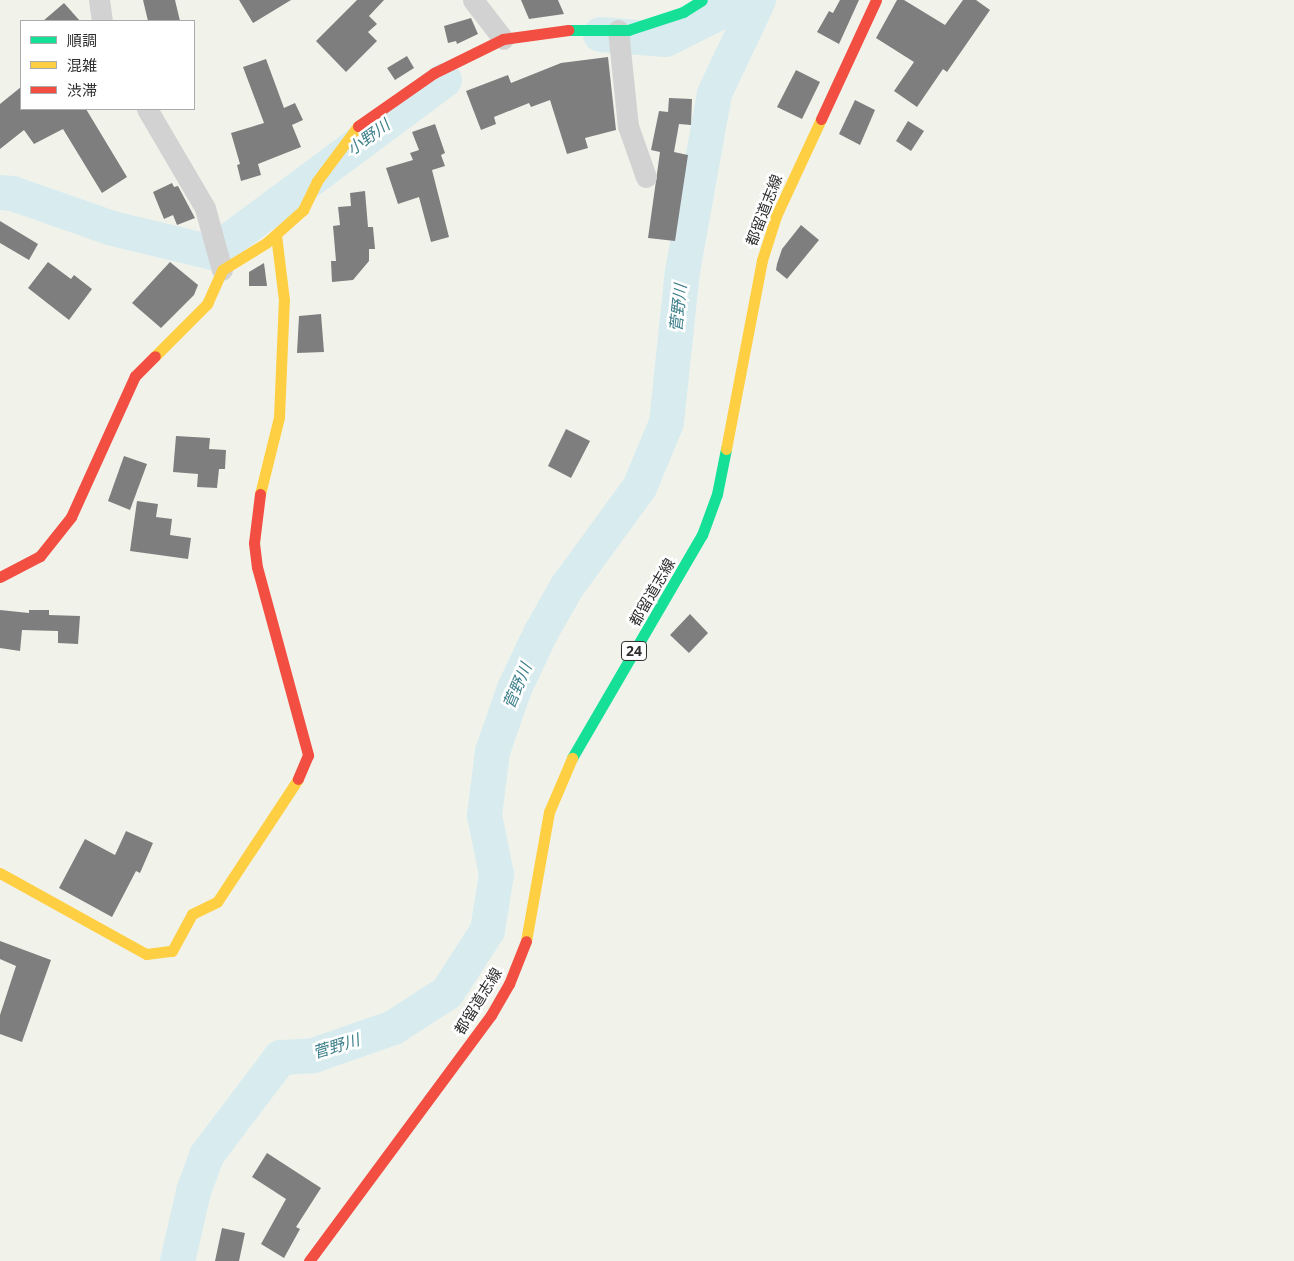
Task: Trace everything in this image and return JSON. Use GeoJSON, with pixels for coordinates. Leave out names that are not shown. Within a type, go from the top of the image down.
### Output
{"type":"FeatureCollection","features":[{"type":"Feature","properties":{"kind":"street"},"geometry":{"type":"LineString","coordinates":[[99,0],[102,20]]}},
{"type":"Feature","properties":{"kind":"street"},"geometry":{"type":"LineString","coordinates":[[473,0],[503,39]]}},
{"type":"Feature","properties":{"kind":"street"},"geometry":{"type":"LineString","coordinates":[[0,577],[40,556],[71,518],[136,376],[207,304],[222,270],[276,235],[303,210],[317,181],[354,130],[434,73],[503,39],[558,30],[618,30],[683,12],[702,0]]}},
{"type":"Feature","properties":{"kind":"street","name":"都留道志線"},"geometry":{"type":"LineString","coordinates":[[309,1261],[490,1015],[510,984],[526,942],[549,812],[559,785],[581,738],[702,535],[717,494],[728,449],[751,306],[770,233],[808,143],[876,0]]}},
{"type":"Feature","properties":{"kind":"street"},"geometry":{"type":"LineString","coordinates":[[618,30],[628,126],[646,177]]}},
{"type":"Feature","properties":{"kind":"street"},"geometry":{"type":"LineString","coordinates":[[148,110],[205,208],[222,270]]}},
{"type":"Feature","properties":{"kind":"street"},"geometry":{"type":"LineString","coordinates":[[0,873],[146,954],[172,951],[192,914],[217,902],[305,769],[308,755],[257,568],[254,544],[261,486],[279,417],[284,300],[276,235]]}},
{"type":"Feature","properties":{"kind":"shaded area"},"geometry":{"type":"Polygon","coordinates":[[[0,0],[1294,0],[1294,1261],[0,1261],[0,0]]]}},
{"type":"Feature","properties":{"kind":"building"},"geometry":{"type":"Polygon","coordinates":[[[143,0],[175,0],[180,20],[148,20],[143,0]]]}},
{"type":"Feature","properties":{"kind":"building"},"geometry":{"type":"Polygon","coordinates":[[[239,0],[291,0],[253,23],[239,0]]]}},
{"type":"Feature","properties":{"kind":"building"},"geometry":{"type":"Polygon","coordinates":[[[357,0],[384,0],[369,16],[377,24],[368,32],[377,41],[346,72],[316,41],[357,0]]]}},
{"type":"Feature","properties":{"kind":"building"},"geometry":{"type":"Polygon","coordinates":[[[521,0],[558,0],[564,14],[529,19],[521,0]]]}},
{"type":"Feature","properties":{"kind":"building"},"geometry":{"type":"Polygon","coordinates":[[[840,0],[859,0],[839,44],[817,32],[829,11],[833,13],[840,0]]]}},
{"type":"Feature","properties":{"kind":"building"},"geometry":{"type":"Polygon","coordinates":[[[897,0],[904,0],[945,25],[963,0],[976,0],[990,10],[947,72],[943,69],[917,107],[894,91],[914,62],[876,38],[897,0]]]}},
{"type":"Feature","properties":{"kind":"building"},"geometry":{"type":"Polygon","coordinates":[[[64,3],[79,20],[44,20],[64,3]]]}},
{"type":"Feature","properties":{"kind":"building"},"geometry":{"type":"Polygon","coordinates":[[[471,18],[478,34],[457,44],[456,41],[448,43],[444,26],[471,18]]]}},
{"type":"Feature","properties":{"kind":"building"},"geometry":{"type":"Polygon","coordinates":[[[407,56],[414,68],[395,80],[387,68],[407,56]]]}},
{"type":"Feature","properties":{"kind":"building"},"geometry":{"type":"Polygon","coordinates":[[[608,57],[616,130],[585,138],[588,148],[567,154],[550,100],[531,107],[529,103],[494,117],[496,124],[481,130],[466,91],[508,75],[511,83],[561,63],[608,57]]]}},
{"type":"Feature","properties":{"kind":"building"},"geometry":{"type":"Polygon","coordinates":[[[266,59],[284,108],[295,103],[303,120],[292,125],[301,147],[258,164],[261,175],[241,181],[237,165],[240,164],[231,133],[264,123],[243,67],[266,59]]]}},
{"type":"Feature","properties":{"kind":"building"},"geometry":{"type":"Polygon","coordinates":[[[796,70],[820,82],[802,119],[777,107],[796,70]]]}},
{"type":"Feature","properties":{"kind":"building"},"geometry":{"type":"Polygon","coordinates":[[[20,88],[20,110],[87,110],[127,177],[102,193],[63,129],[34,144],[24,130],[0,149],[0,104],[20,88]]]}},
{"type":"Feature","properties":{"kind":"building"},"geometry":{"type":"Polygon","coordinates":[[[669,98],[692,99],[691,125],[679,124],[674,152],[688,155],[675,241],[648,238],[660,152],[651,150],[659,111],[668,112],[669,98]]]}},
{"type":"Feature","properties":{"kind":"building"},"geometry":{"type":"Polygon","coordinates":[[[855,100],[875,110],[860,145],[839,134],[855,100]]]}},
{"type":"Feature","properties":{"kind":"building"},"geometry":{"type":"Polygon","coordinates":[[[908,121],[924,131],[911,151],[896,141],[908,121]]]}},
{"type":"Feature","properties":{"kind":"building"},"geometry":{"type":"Polygon","coordinates":[[[435,124],[445,153],[441,155],[445,166],[432,170],[449,237],[431,242],[419,197],[398,204],[386,168],[413,160],[410,153],[419,150],[412,132],[435,124]]]}},
{"type":"Feature","properties":{"kind":"building"},"geometry":{"type":"Polygon","coordinates":[[[172,183],[174,187],[178,186],[195,218],[177,225],[173,215],[164,219],[153,192],[172,183]]]}},
{"type":"Feature","properties":{"kind":"building"},"geometry":{"type":"Polygon","coordinates":[[[365,191],[368,227],[373,227],[375,249],[369,249],[369,261],[353,280],[332,282],[331,261],[336,261],[333,226],[340,225],[338,207],[351,206],[350,193],[365,191]]]}},
{"type":"Feature","properties":{"kind":"building"},"geometry":{"type":"Polygon","coordinates":[[[0,221],[38,244],[29,260],[0,243],[0,221]]]}},
{"type":"Feature","properties":{"kind":"building"},"geometry":{"type":"Polygon","coordinates":[[[801,225],[819,240],[787,279],[776,270],[777,264],[782,249],[801,225]]]}},
{"type":"Feature","properties":{"kind":"building"},"geometry":{"type":"Polygon","coordinates":[[[48,262],[71,279],[74,275],[92,289],[69,320],[28,288],[48,262]]]}},
{"type":"Feature","properties":{"kind":"building"},"geometry":{"type":"Polygon","coordinates":[[[170,262],[198,285],[194,295],[161,328],[132,303],[170,262]]]}},
{"type":"Feature","properties":{"kind":"building"},"geometry":{"type":"Polygon","coordinates":[[[264,263],[267,286],[249,286],[249,272],[264,263]]]}},
{"type":"Feature","properties":{"kind":"building"},"geometry":{"type":"Polygon","coordinates":[[[321,314],[324,352],[297,353],[299,316],[321,314]]]}},
{"type":"Feature","properties":{"kind":"building"},"geometry":{"type":"Polygon","coordinates":[[[566,429],[590,441],[571,478],[548,466],[566,429]]]}},
{"type":"Feature","properties":{"kind":"building"},"geometry":{"type":"Polygon","coordinates":[[[176,436],[210,438],[209,449],[226,450],[225,469],[219,469],[217,488],[197,487],[198,474],[173,472],[176,436]]]}},
{"type":"Feature","properties":{"kind":"building"},"geometry":{"type":"Polygon","coordinates":[[[124,456],[147,464],[130,510],[108,501],[124,456]]]}},
{"type":"Feature","properties":{"kind":"building"},"geometry":{"type":"Polygon","coordinates":[[[137,501],[158,504],[156,517],[172,519],[170,535],[191,538],[188,559],[130,551],[137,501]]]}},
{"type":"Feature","properties":{"kind":"building"},"geometry":{"type":"Polygon","coordinates":[[[0,610],[29,613],[29,610],[49,610],[49,615],[80,616],[78,644],[58,643],[58,631],[22,630],[20,651],[0,648],[0,610]]]}},
{"type":"Feature","properties":{"kind":"building"},"geometry":{"type":"Polygon","coordinates":[[[690,614],[708,633],[689,653],[670,635],[690,614]]]}},
{"type":"Feature","properties":{"kind":"building"},"geometry":{"type":"Polygon","coordinates":[[[126,831],[153,843],[140,873],[136,871],[112,917],[59,888],[85,839],[115,855],[126,831]]]}},
{"type":"Feature","properties":{"kind":"building"},"geometry":{"type":"Polygon","coordinates":[[[0,941],[51,960],[22,1042],[0,1034],[0,1015],[16,966],[0,959],[0,941]]]}},
{"type":"Feature","properties":{"kind":"building"},"geometry":{"type":"Polygon","coordinates":[[[267,1153],[321,1188],[296,1227],[300,1229],[284,1258],[261,1244],[286,1199],[252,1177],[267,1153]]]}},
{"type":"Feature","properties":{"kind":"building"},"geometry":{"type":"Polygon","coordinates":[[[222,1228],[245,1233],[239,1261],[215,1261],[222,1228]]]}},
{"type":"Feature","properties":{"kind":"waterway","name":"小野川"},"geometry":{"type":"LineString","coordinates":[[600,34],[665,39],[743,0]]}},
{"type":"Feature","properties":{"kind":"waterway","name":"菅野川"},"geometry":{"type":"LineString","coordinates":[[177,1261],[193,1191],[206,1155],[280,1057],[313,1055],[393,1027],[447,992],[487,930],[496,874],[484,815],[492,751],[514,688],[540,633],[566,587],[639,487],[666,422],[682,271],[714,93],[758,0]]}},
{"type":"Feature","properties":{"kind":"waterway","name":"小野川"},"geometry":{"type":"LineString","coordinates":[[0,192],[12,193],[112,228],[212,252],[444,80]]}},
{"type":"Feature","properties":{"kind":"traffic: fast"},"geometry":{"type":"LineString","coordinates":[[568,30],[628,30],[683,12],[702,0]]}},
{"type":"Feature","properties":{"kind":"traffic: fast"},"geometry":{"type":"LineString","coordinates":[[572,758],[702,535],[717,494],[726,449]]}},
{"type":"Feature","properties":{"kind":"traffic: slow"},"geometry":{"type":"LineString","coordinates":[[726,449],[762,260],[776,216],[821,119]]}},
{"type":"Feature","properties":{"kind":"traffic: slow"},"geometry":{"type":"LineString","coordinates":[[155,356],[207,304],[222,270],[266,243],[303,210],[317,181],[358,126]]}},
{"type":"Feature","properties":{"kind":"traffic: slow"},"geometry":{"type":"LineString","coordinates":[[260,494],[279,417],[284,300],[276,235]]}},
{"type":"Feature","properties":{"kind":"traffic: slow"},"geometry":{"type":"LineString","coordinates":[[526,941],[549,812],[572,758]]}},
{"type":"Feature","properties":{"kind":"traffic: slow"},"geometry":{"type":"LineString","coordinates":[[0,873],[146,954],[172,951],[192,914],[217,902],[298,779]]}},
{"type":"Feature","properties":{"kind":"traffic: jam"},"geometry":{"type":"LineString","coordinates":[[821,119],[876,0]]}},
{"type":"Feature","properties":{"kind":"traffic: jam"},"geometry":{"type":"LineString","coordinates":[[358,126],[434,73],[503,39],[568,30]]}},
{"type":"Feature","properties":{"kind":"traffic: jam"},"geometry":{"type":"LineString","coordinates":[[0,577],[40,556],[71,517],[135,376],[155,356]]}},
{"type":"Feature","properties":{"kind":"traffic: jam"},"geometry":{"type":"LineString","coordinates":[[260,494],[254,543],[257,567],[308,755],[298,779]]}},
{"type":"Feature","properties":{"kind":"traffic: jam"},"geometry":{"type":"LineString","coordinates":[[309,1261],[491,1015],[509,984],[526,941]]}}]}
